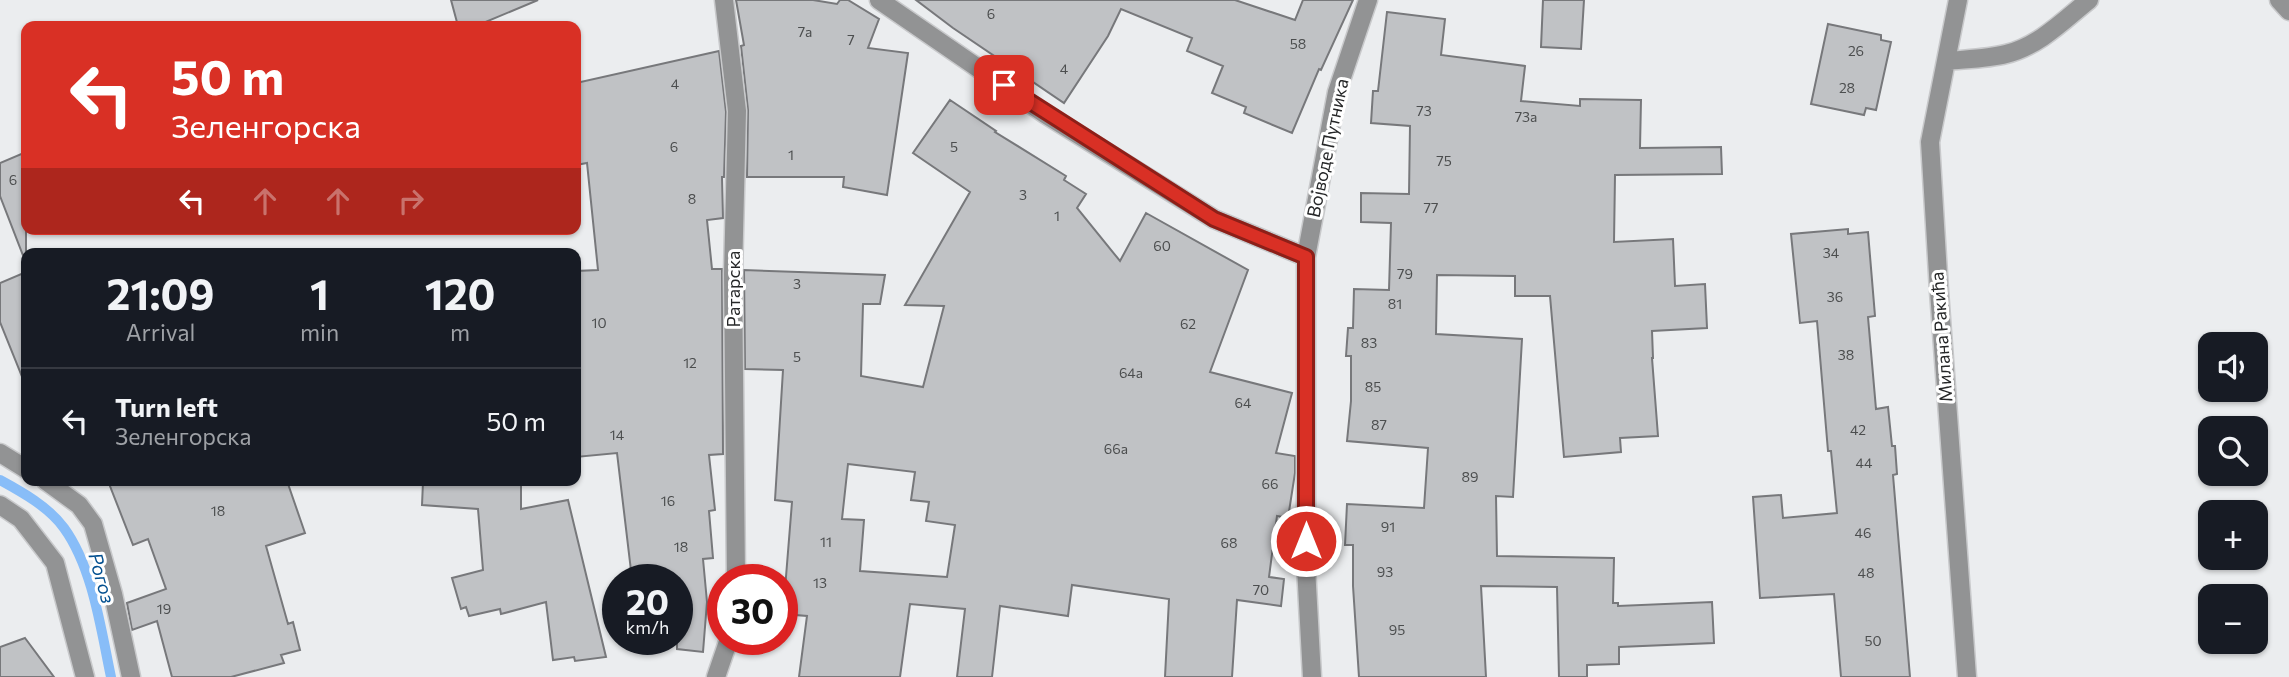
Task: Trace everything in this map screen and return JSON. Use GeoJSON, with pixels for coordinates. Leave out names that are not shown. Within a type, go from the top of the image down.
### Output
{"type":"FeatureCollection","features":[{"type":"Feature","properties":{"kind":"street","name":"Ратарска"},"geometry":{"type":"LineString","coordinates":[[724,0],[737,111],[733,274],[736,564]]}},
{"type":"Feature","properties":{"kind":"street"},"geometry":{"type":"LineString","coordinates":[[879,0],[1045,114],[1214,219],[1306,257]]}},
{"type":"Feature","properties":{"kind":"street","name":"Војводе Путника"},"geometry":{"type":"LineString","coordinates":[[1312,677],[1306,567],[1306,257],[1337,92],[1368,0]]}},
{"type":"Feature","properties":{"kind":"street","name":"Милана Ракића"},"geometry":{"type":"LineString","coordinates":[[1958,0],[1930,142],[1938,292],[1967,677]]}},
{"type":"Feature","properties":{"kind":"street"},"geometry":{"type":"LineString","coordinates":[[1946,61],[1994,57],[2020,50],[2035,43],[2089,0]]}},
{"type":"Feature","properties":{"kind":"street"},"geometry":{"type":"LineString","coordinates":[[2279,0],[2289,12]]}},
{"type":"Feature","properties":{"kind":"street"},"geometry":{"type":"LineString","coordinates":[[0,453],[21,466]]}},
{"type":"Feature","properties":{"kind":"street"},"geometry":{"type":"LineString","coordinates":[[53,486],[79,505],[93,524],[113,594],[131,677]]}},
{"type":"Feature","properties":{"kind":"street"},"geometry":{"type":"LineString","coordinates":[[0,505],[21,519],[55,564],[85,677]]}},
{"type":"Feature","properties":{"kind":"street"},"geometry":{"type":"LineString","coordinates":[[716,677],[724,655]]}},
{"type":"Feature","properties":{"kind":"building"},"geometry":{"type":"Polygon","coordinates":[[[451,0],[538,0],[488,21],[457,21],[451,0]]]}},
{"type":"Feature","properties":{"kind":"building"},"geometry":{"type":"Polygon","coordinates":[[[736,0],[813,0],[837,4],[840,0],[848,0],[879,19],[868,48],[908,53],[887,195],[843,187],[844,177],[747,177],[748,110],[741,46],[744,45],[736,0]]]}},
{"type":"Feature","properties":{"kind":"building"},"geometry":{"type":"Polygon","coordinates":[[[916,0],[1235,0],[1295,20],[1303,0],[1353,0],[1321,70],[1319,69],[1292,133],[1244,113],[1246,107],[1212,93],[1223,66],[1187,51],[1192,38],[1121,9],[1108,36],[1064,103],[916,0]]]}},
{"type":"Feature","properties":{"kind":"building"},"geometry":{"type":"Polygon","coordinates":[[[1543,0],[1584,0],[1581,49],[1541,47],[1543,0]]]}},
{"type":"Feature","properties":{"kind":"building"},"geometry":{"type":"Polygon","coordinates":[[[1387,12],[1445,19],[1441,55],[1525,66],[1521,101],[1580,106],[1580,99],[1641,100],[1640,148],[1721,147],[1722,174],[1615,175],[1614,242],[1673,239],[1675,286],[1705,284],[1707,328],[1652,331],[1658,436],[1620,438],[1621,452],[1564,457],[1550,296],[1515,296],[1515,276],[1437,275],[1436,334],[1522,339],[1513,497],[1496,496],[1497,556],[1614,558],[1613,603],[1618,603],[1618,606],[1712,602],[1714,643],[1619,647],[1619,664],[1587,665],[1587,677],[1559,677],[1557,587],[1481,586],[1486,677],[1359,677],[1353,545],[1345,545],[1347,504],[1424,508],[1428,448],[1347,441],[1351,401],[1351,356],[1346,356],[1348,328],[1353,328],[1354,289],[1389,290],[1391,223],[1361,222],[1361,193],[1409,194],[1410,126],[1371,123],[1373,91],[1378,91],[1387,12]]]}},
{"type":"Feature","properties":{"kind":"building"},"geometry":{"type":"Polygon","coordinates":[[[1828,24],[1881,35],[1881,40],[1891,42],[1876,110],[1866,108],[1864,115],[1811,104],[1828,24]]]}},
{"type":"Feature","properties":{"kind":"building"},"geometry":{"type":"Polygon","coordinates":[[[719,51],[726,112],[722,177],[723,218],[707,220],[712,269],[722,269],[723,454],[709,455],[715,510],[709,511],[713,558],[703,559],[707,602],[703,652],[693,651],[693,564],[630,564],[617,453],[581,457],[581,271],[598,270],[587,163],[581,164],[581,82],[719,51]]]}},
{"type":"Feature","properties":{"kind":"building"},"geometry":{"type":"Polygon","coordinates":[[[950,100],[995,132],[1066,176],[1064,180],[1086,194],[1077,208],[1120,261],[1146,213],[1248,270],[1210,372],[1292,393],[1276,453],[1295,456],[1295,473],[1288,518],[1277,516],[1269,577],[1284,579],[1281,606],[1237,600],[1232,677],[1165,677],[1169,599],[1072,585],[1068,616],[1000,606],[992,677],[957,677],[965,609],[910,604],[900,677],[799,677],[807,616],[798,615],[798,564],[787,564],[792,502],[775,500],[783,370],[745,369],[744,270],[885,275],[880,304],[863,304],[861,376],[923,387],[944,306],[905,305],[970,192],[913,153],[950,100]],[[848,464],[842,519],[864,520],[860,571],[947,577],[955,525],[926,521],[929,502],[911,500],[915,472],[848,464]]]}},
{"type":"Feature","properties":{"kind":"building"},"geometry":{"type":"Polygon","coordinates":[[[21,154],[21,235],[26,235],[26,248],[21,250],[0,196],[0,163],[21,154]]]}},
{"type":"Feature","properties":{"kind":"building"},"geometry":{"type":"Polygon","coordinates":[[[1848,229],[1848,234],[1868,232],[1875,316],[1868,317],[1876,409],[1888,407],[1892,446],[1895,446],[1897,474],[1893,475],[1910,677],[1841,677],[1834,594],[1760,598],[1753,497],[1781,495],[1783,518],[1837,513],[1831,451],[1828,451],[1817,321],[1800,323],[1791,234],[1848,229]]]}},
{"type":"Feature","properties":{"kind":"building"},"geometry":{"type":"Polygon","coordinates":[[[21,274],[21,374],[0,322],[0,283],[21,274]]]}},
{"type":"Feature","properties":{"kind":"building"},"geometry":{"type":"Polygon","coordinates":[[[110,486],[289,486],[305,533],[266,546],[288,624],[293,622],[300,650],[281,655],[284,663],[231,677],[172,677],[157,621],[132,630],[127,603],[166,589],[148,539],[133,545],[110,486]]]}},
{"type":"Feature","properties":{"kind":"building"},"geometry":{"type":"Polygon","coordinates":[[[423,486],[521,486],[521,509],[568,500],[602,640],[602,655],[606,657],[575,661],[574,657],[553,660],[546,602],[501,614],[500,609],[469,616],[466,607],[461,609],[452,578],[483,570],[478,509],[422,505],[423,486]]]}},
{"type":"Feature","properties":{"kind":"building"},"geometry":{"type":"Polygon","coordinates":[[[25,638],[54,677],[0,677],[0,647],[25,638]]]}},
{"type":"Feature","properties":{"kind":"waterway","name":"Рогоз"},"geometry":{"type":"LineString","coordinates":[[0,480],[51,513],[74,544],[95,600],[111,677]]}},
{"type":"Feature","properties":{"kind":"route"},"geometry":{"type":"LineString","coordinates":[[1004,85],[1045,114],[1214,219],[1306,257],[1306,541]]}}]}
